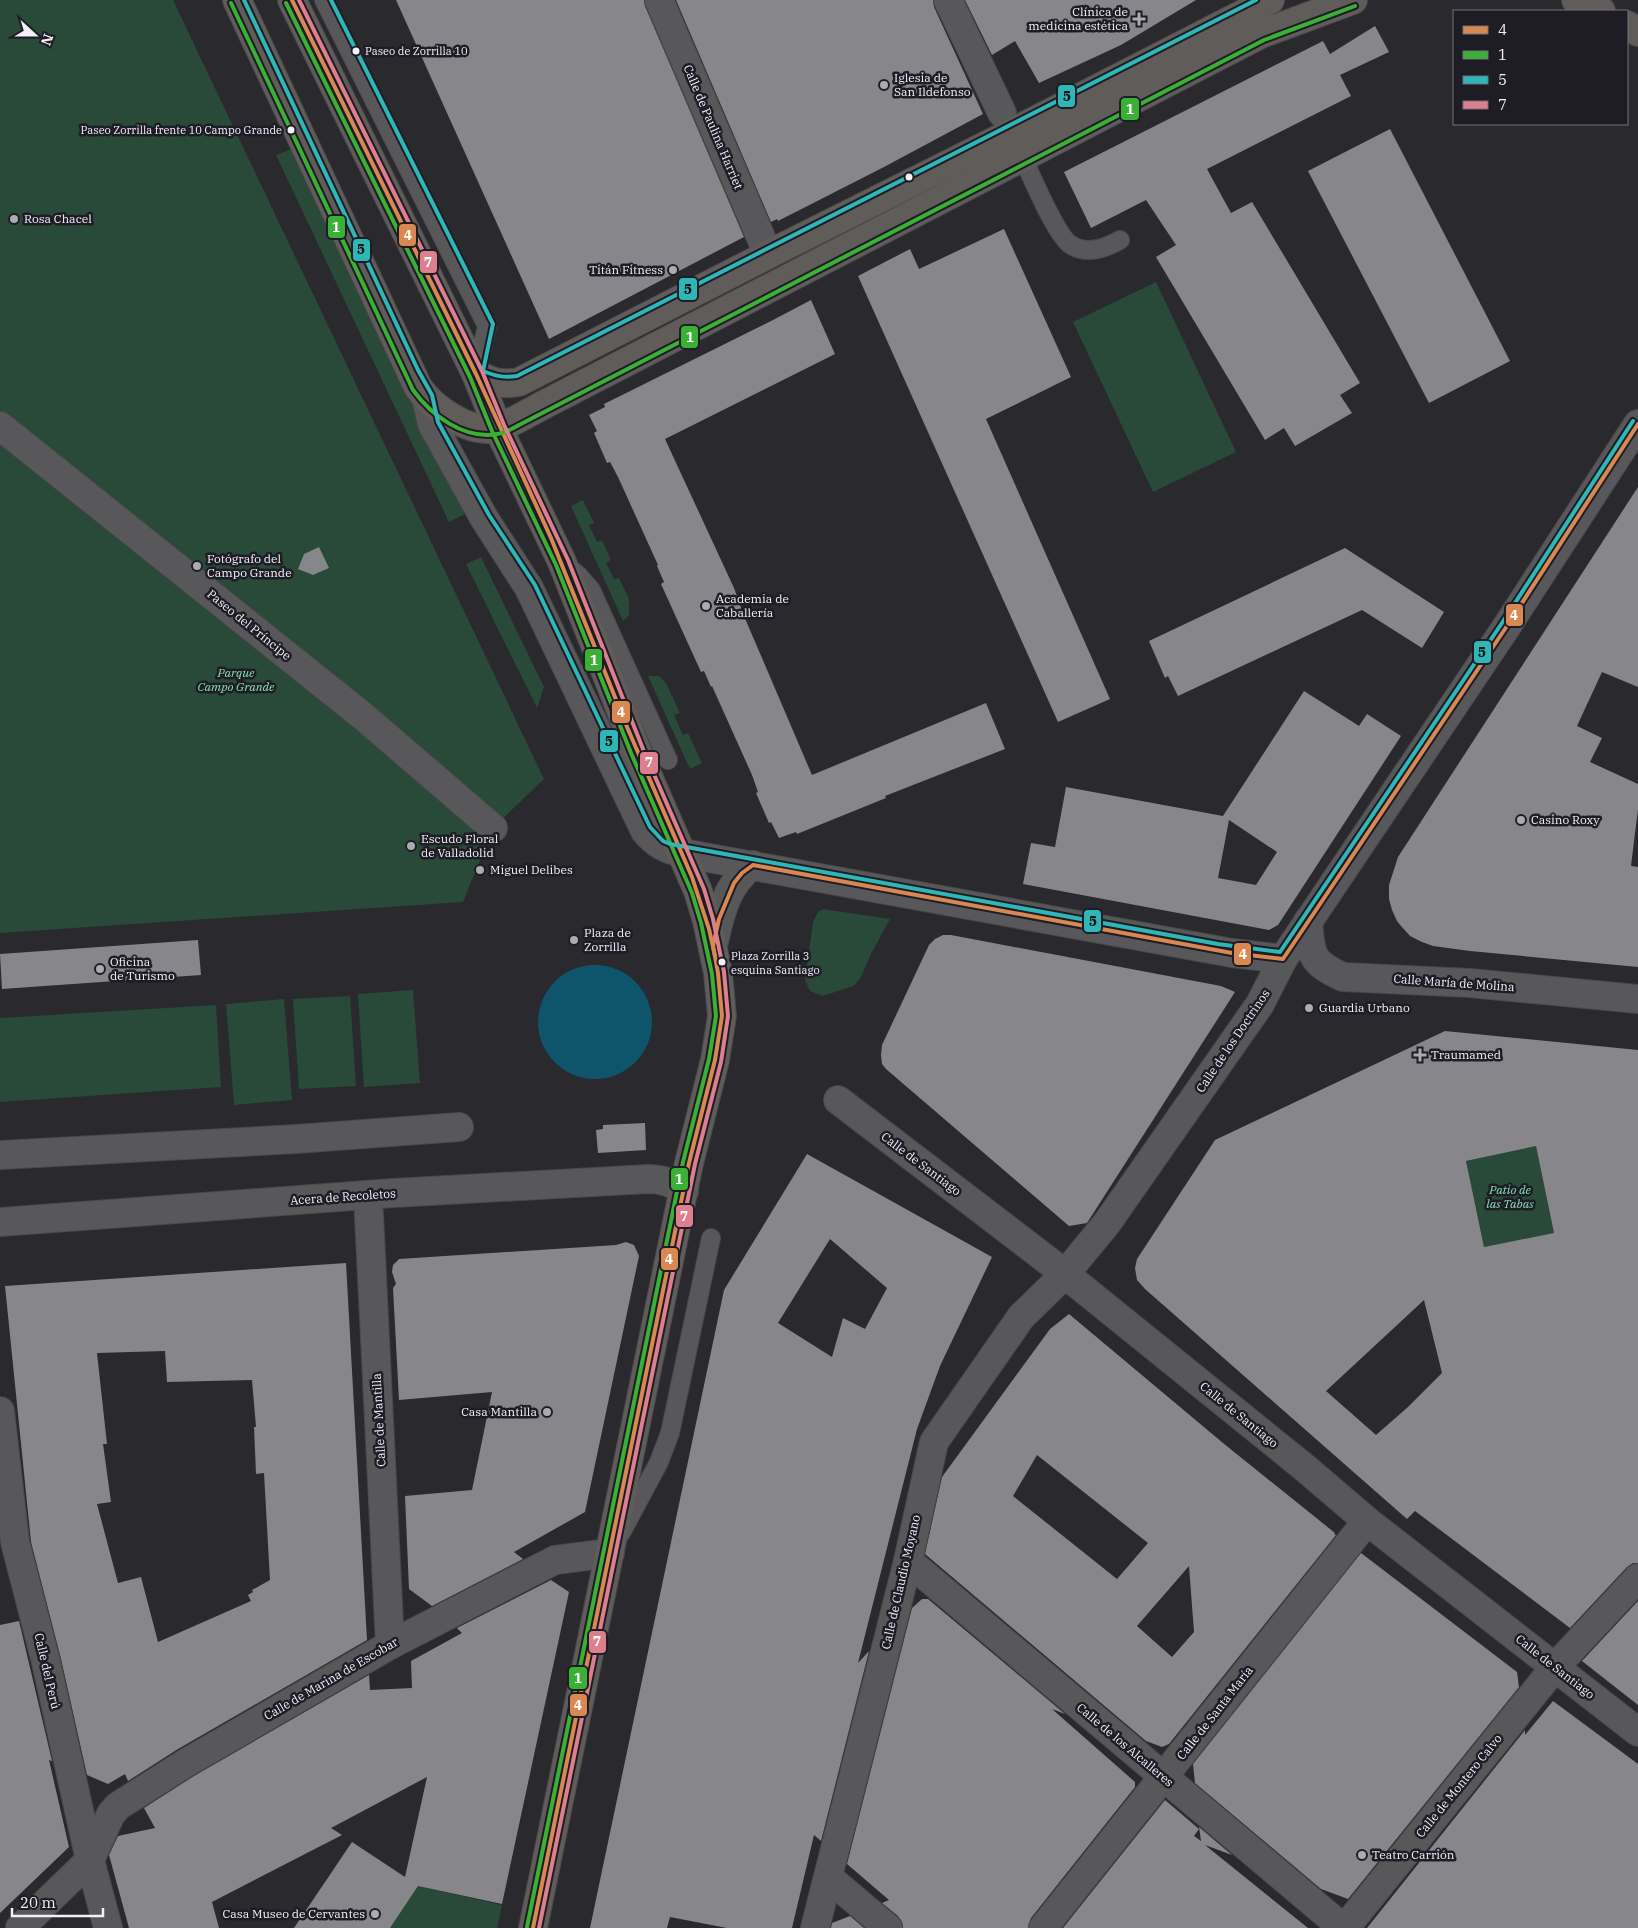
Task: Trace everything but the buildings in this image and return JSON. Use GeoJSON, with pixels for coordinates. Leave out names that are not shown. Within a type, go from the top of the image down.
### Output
{"type":"FeatureCollection","features":[{"type":"Feature","properties":{"kind":"main road"},"geometry":{"type":"LineString","coordinates":[[237,0],[412,373],[426,398],[444,412],[463,422],[486,430],[498,428],[1012,135],[1255,4]]}},
{"type":"Feature","properties":{"kind":"main road"},"geometry":{"type":"LineString","coordinates":[[292,0],[476,374],[498,428],[562,562],[637,751],[698,891],[713,946],[718,973],[722,1016],[715,1060],[689,1163],[533,1928]]}},
{"type":"Feature","properties":{"kind":"main road"},"geometry":{"type":"LineString","coordinates":[[476,374],[494,383],[519,382],[768,254],[1012,135],[1261,34],[1353,0]]}},
{"type":"Feature","properties":{"kind":"main road"},"geometry":{"type":"LineString","coordinates":[[1576,0],[1599,10]]}},
{"type":"Feature","properties":{"kind":"street","name":"Calle de Paulina Harriet"},"geometry":{"type":"LineString","coordinates":[[659,0],[768,254]]}},
{"type":"Feature","properties":{"kind":"street"},"geometry":{"type":"LineString","coordinates":[[948,0],[1012,135]]}},
{"type":"Feature","properties":{"kind":"street"},"geometry":{"type":"LineString","coordinates":[[1255,4],[1313,15]]}},
{"type":"Feature","properties":{"kind":"street"},"geometry":{"type":"LineString","coordinates":[[426,398],[432,424],[484,518],[529,588],[646,831],[659,846],[682,853],[1217,950],[1282,959]]}},
{"type":"Feature","properties":{"kind":"street","name":"Calle de los Doctrinos"},"geometry":{"type":"LineString","coordinates":[[1065,1274],[1108,1223],[1254,1012],[1282,959],[1507,626],[1638,424]]}},
{"type":"Feature","properties":{"kind":"street","name":"Paseo del Príncipe"},"geometry":{"type":"LineString","coordinates":[[0,426],[364,717],[493,828]]}},
{"type":"Feature","properties":{"kind":"street"},"geometry":{"type":"LineString","coordinates":[[713,946],[719,919],[734,883],[742,873],[753,865]]}},
{"type":"Feature","properties":{"kind":"street","name":"Calle María de Molina"},"geometry":{"type":"LineString","coordinates":[[1308,921],[1310,946],[1314,958],[1325,969],[1343,976],[1470,983],[1638,999]]}},
{"type":"Feature","properties":{"kind":"street","name":"Calle de Santiago"},"geometry":{"type":"LineString","coordinates":[[838,1100],[1065,1274],[1367,1520],[1638,1732]]}},
{"type":"Feature","properties":{"kind":"street"},"geometry":{"type":"LineString","coordinates":[[0,1155],[296,1139],[459,1127]]}},
{"type":"Feature","properties":{"kind":"street","name":"Acera de Recoletos"},"geometry":{"type":"LineString","coordinates":[[0,1222],[368,1195],[659,1179],[675,1184],[684,1191]]}},
{"type":"Feature","properties":{"kind":"street","name":"Calle de Mantilla"},"geometry":{"type":"LineString","coordinates":[[368,1195],[390,1645]]}},
{"type":"Feature","properties":{"kind":"street","name":"Calle de Claudio Moyano"},"geometry":{"type":"LineString","coordinates":[[815,1928],[908,1561],[934,1442],[1021,1317],[1065,1274]]}},
{"type":"Feature","properties":{"kind":"street","name":"Calle del Perú"},"geometry":{"type":"LineString","coordinates":[[0,1411],[16,1542],[46,1662],[90,1860],[108,1928]]}},
{"type":"Feature","properties":{"kind":"street","name":"Calle de Santa María"},"geometry":{"type":"LineString","coordinates":[[1043,1928],[1367,1520]]}},
{"type":"Feature","properties":{"kind":"street","name":"Calle de Marina de Escobar"},"geometry":{"type":"LineString","coordinates":[[90,1860],[111,1814],[118,1806],[186,1762],[390,1645],[555,1560],[610,1553]]}},
{"type":"Feature","properties":{"kind":"street","name":"Calle de los Alcalleres"},"geometry":{"type":"LineString","coordinates":[[908,1561],[1344,1928]]}},
{"type":"Feature","properties":{"kind":"street","name":"Calle de Montero Calvo"},"geometry":{"type":"LineString","coordinates":[[1344,1928],[1555,1667],[1638,1578]]}},
{"type":"Feature","properties":{"kind":"street"},"geometry":{"type":"LineString","coordinates":[[20,1928],[90,1860]]}},
{"type":"Feature","properties":{"kind":"street"},"geometry":{"type":"LineString","coordinates":[[829,1878],[888,1928]]}},
{"type":"Feature","properties":{"kind":"lane"},"geometry":{"type":"LineString","coordinates":[[324,0],[486,326],[476,374]]}},
{"type":"Feature","properties":{"kind":"lane"},"geometry":{"type":"LineString","coordinates":[[1012,135],[1061,234],[1070,244],[1086,250],[1093,250],[1109,246],[1120,240]]}},
{"type":"Feature","properties":{"kind":"lane"},"geometry":{"type":"LineString","coordinates":[[562,562],[578,575],[591,590],[668,760]]}},
{"type":"Feature","properties":{"kind":"lane"},"geometry":{"type":"LineString","coordinates":[[610,1553],[659,1462],[670,1433],[711,1238]]}},
{"type":"Feature","properties":{"kind":"green space","name":"Parque Campo Grande"},"geometry":{"type":"Polygon","coordinates":[[[0,0],[173,0],[544,779],[493,828],[463,902],[0,933],[0,0]]]}},
{"type":"Feature","properties":{"kind":"green space"},"geometry":{"type":"Polygon","coordinates":[[[294,148],[465,514],[449,522],[276,155],[294,148]]]}},
{"type":"Feature","properties":{"kind":"green space"},"geometry":{"type":"Polygon","coordinates":[[[1156,282],[1236,452],[1153,492],[1073,322],[1156,282]]]}},
{"type":"Feature","properties":{"kind":"green space"},"geometry":{"type":"Polygon","coordinates":[[[583,500],[594,523],[589,525],[597,542],[602,540],[611,560],[606,563],[614,579],[619,578],[629,599],[629,615],[623,621],[571,506],[583,500]]]}},
{"type":"Feature","properties":{"kind":"green space"},"geometry":{"type":"Polygon","coordinates":[[[481,557],[544,687],[537,708],[466,564],[481,557]]]}},
{"type":"Feature","properties":{"kind":"green space"},"geometry":{"type":"Polygon","coordinates":[[[648,676],[659,676],[666,683],[680,713],[674,715],[683,735],[688,733],[702,763],[690,769],[648,676]]]}},
{"type":"Feature","properties":{"kind":"green space"},"geometry":{"type":"Polygon","coordinates":[[[823,909],[890,919],[860,979],[853,986],[823,996],[810,991],[805,980],[813,922],[818,912],[823,909]]]}},
{"type":"Feature","properties":{"kind":"green space"},"geometry":{"type":"Polygon","coordinates":[[[413,990],[420,1083],[364,1087],[358,994],[413,990]]]}},
{"type":"Feature","properties":{"kind":"green space"},"geometry":{"type":"Polygon","coordinates":[[[350,996],[356,1086],[299,1089],[293,999],[350,996]]]}},
{"type":"Feature","properties":{"kind":"green space"},"geometry":{"type":"Polygon","coordinates":[[[284,999],[292,1100],[234,1105],[226,1004],[284,999]]]}},
{"type":"Feature","properties":{"kind":"green space"},"geometry":{"type":"Polygon","coordinates":[[[216,1005],[221,1087],[0,1102],[0,1018],[216,1005]]]}},
{"type":"Feature","properties":{"kind":"green space","name":"Patio de las Tabas"},"geometry":{"type":"Polygon","coordinates":[[[1536,1146],[1554,1233],[1484,1247],[1466,1161],[1536,1146]]]}},
{"type":"Feature","properties":{"kind":"green space"},"geometry":{"type":"Polygon","coordinates":[[[418,1886],[502,1905],[497,1928],[390,1928],[418,1886]]]}},
{"type":"Feature","properties":{"kind":"water"},"geometry":{"type":"Polygon","coordinates":[[[595,965],[617,970],[635,982],[647,1000],[652,1022],[647,1044],[635,1062],[617,1074],[595,1079],[573,1074],[555,1062],[543,1044],[538,1022],[543,1000],[555,982],[573,970],[595,965]]]}},
{"type":"Feature","properties":{"kind":"transit line","name":"5"},"geometry":{"type":"LineString","coordinates":[[244,0],[418,370],[432,395],[438,422],[489,515],[535,585],[650,827],[663,841],[670,844],[1218,944],[1280,952],[1502,623],[1633,421]]}},
{"type":"Feature","properties":{"kind":"transit line","name":"4"},"geometry":{"type":"LineString","coordinates":[[292,0],[476,374],[551,538],[627,727],[692,877],[709,929],[715,956]]}},
{"type":"Feature","properties":{"kind":"transit line","name":"7"},"geometry":{"type":"LineString","coordinates":[[299,0],[482,371],[504,425],[568,560],[643,749],[704,889],[713,919],[724,972],[728,1016],[721,1062],[695,1164],[539,1928]]}},
{"type":"Feature","properties":{"kind":"transit line","name":"5"},"geometry":{"type":"LineString","coordinates":[[331,0],[493,324],[483,371],[508,377],[517,376],[1256,0]]}},
{"type":"Feature","properties":{"kind":"transit line","name":"1"},"geometry":{"type":"LineString","coordinates":[[231,3],[413,390],[429,408],[449,424],[472,433],[485,435],[511,429],[1264,40],[1355,6]]}},
{"type":"Feature","properties":{"kind":"transit line","name":"1"},"geometry":{"type":"LineString","coordinates":[[286,3],[470,377],[492,431],[556,565],[631,753],[692,893],[701,923],[712,974],[716,1016],[709,1059],[683,1162],[527,1927]]}},
{"type":"Feature","properties":{"kind":"transit line","name":"4"},"geometry":{"type":"LineString","coordinates":[[533,1928],[689,1163],[715,1060],[722,1016],[718,973],[713,946],[719,919],[734,883],[742,873],[753,865],[1232,953],[1283,959],[1507,626],[1638,424]]}},
{"type":"Feature","properties":{"kind":"place","name":"Clínica de medicina estética"},"geometry":{"type":"Point","coordinates":[1139,19]}},
{"type":"Feature","properties":{"kind":"place","name":"Paseo de Zorrilla 10"},"geometry":{"type":"Point","coordinates":[356,51]}},
{"type":"Feature","properties":{"kind":"place","name":"Iglesia de San Ildefonso"},"geometry":{"type":"Point","coordinates":[884,85]}},
{"type":"Feature","properties":{"kind":"place","name":"Paseo Zorrilla frente 10 Campo Grande"},"geometry":{"type":"Point","coordinates":[291,130]}},
{"type":"Feature","properties":{"kind":"place","name":"Rosa Chacel"},"geometry":{"type":"Point","coordinates":[14,219]}},
{"type":"Feature","properties":{"kind":"place","name":"Titán Fitness"},"geometry":{"type":"Point","coordinates":[673,270]}},
{"type":"Feature","properties":{"kind":"place","name":"Fotógrafo del Campo Grande"},"geometry":{"type":"Point","coordinates":[197,566]}},
{"type":"Feature","properties":{"kind":"place","name":"Academia de Caballería"},"geometry":{"type":"Point","coordinates":[706,606]}},
{"type":"Feature","properties":{"kind":"place","name":"Casino Roxy"},"geometry":{"type":"Point","coordinates":[1521,820]}},
{"type":"Feature","properties":{"kind":"place","name":"Escudo Floral de Valladolid"},"geometry":{"type":"Point","coordinates":[411,846]}},
{"type":"Feature","properties":{"kind":"place","name":"Miguel Delibes"},"geometry":{"type":"Point","coordinates":[480,870]}},
{"type":"Feature","properties":{"kind":"place","name":"Plaza de Zorrilla"},"geometry":{"type":"Point","coordinates":[574,940]}},
{"type":"Feature","properties":{"kind":"place","name":"Plaza Zorrilla 3 esquina Santiago"},"geometry":{"type":"Point","coordinates":[722,962]}},
{"type":"Feature","properties":{"kind":"place","name":"Oficina de Turismo"},"geometry":{"type":"Point","coordinates":[100,969]}},
{"type":"Feature","properties":{"kind":"place","name":"Guardia Urbano"},"geometry":{"type":"Point","coordinates":[1309,1008]}},
{"type":"Feature","properties":{"kind":"place","name":"Traumamed"},"geometry":{"type":"Point","coordinates":[1420,1055]}},
{"type":"Feature","properties":{"kind":"place","name":"Casa Mantilla"},"geometry":{"type":"Point","coordinates":[547,1412]}},
{"type":"Feature","properties":{"kind":"place","name":"Teatro Carrión"},"geometry":{"type":"Point","coordinates":[1362,1855]}},
{"type":"Feature","properties":{"kind":"place","name":"Casa Museo de Cervantes"},"geometry":{"type":"Point","coordinates":[375,1914]}}]}
